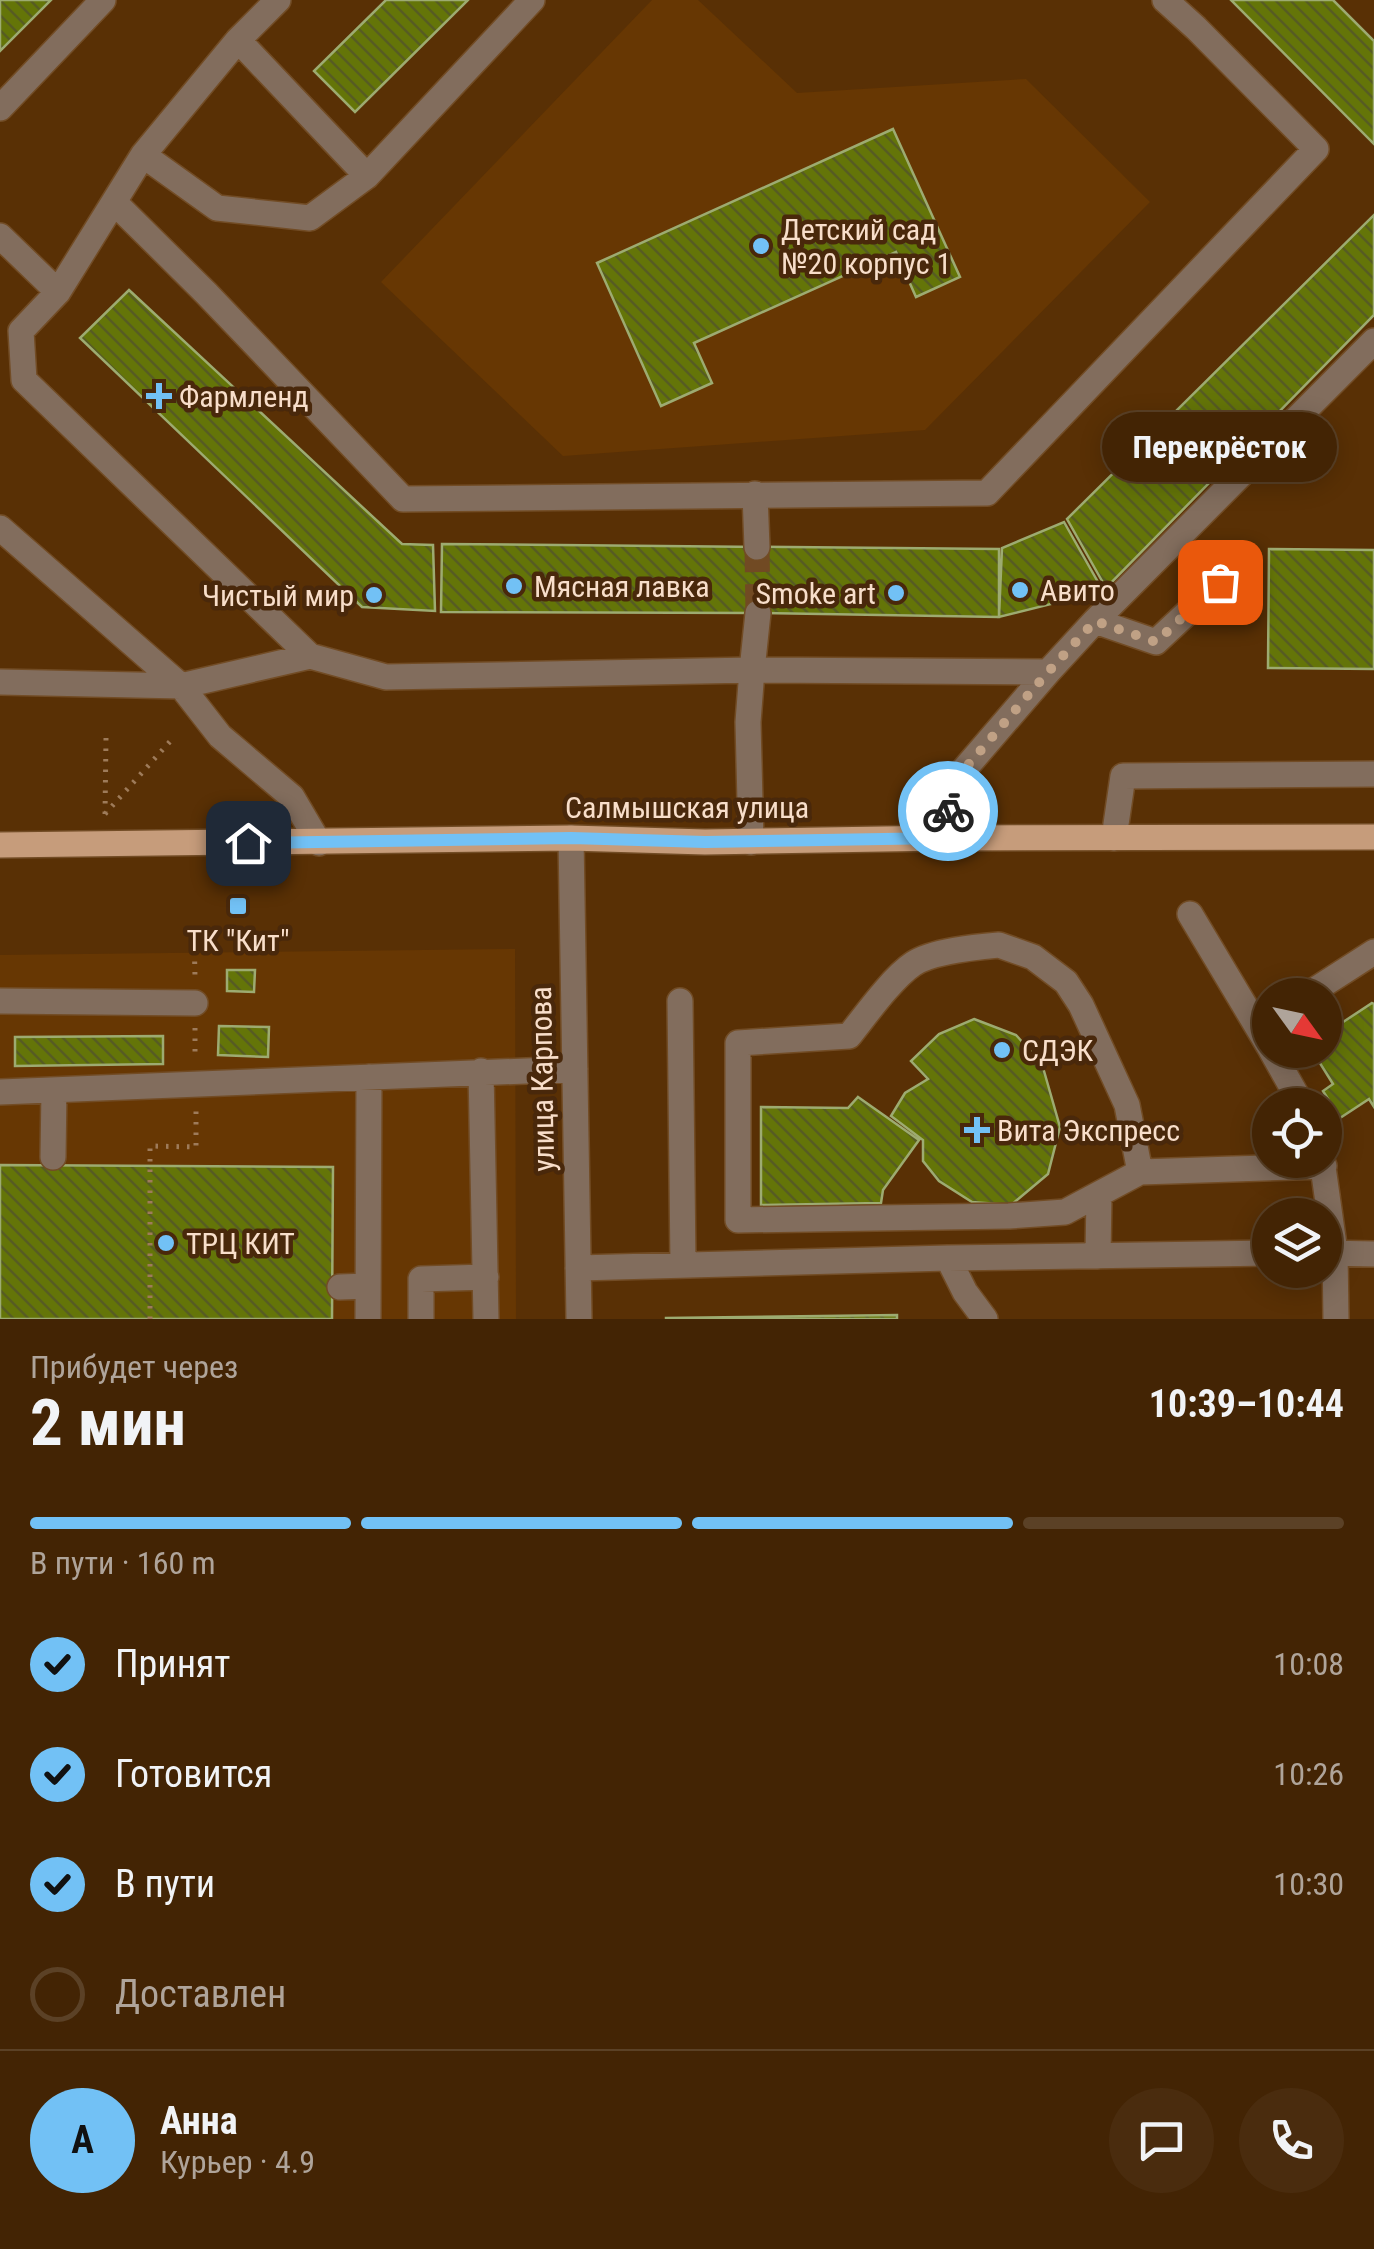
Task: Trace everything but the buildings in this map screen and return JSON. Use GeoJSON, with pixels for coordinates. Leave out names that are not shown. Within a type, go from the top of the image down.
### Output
{"type":"FeatureCollection","features":[{"type":"Feature","properties":{"kind":"main road","name":"Салмышская улица"},"geometry":{"type":"LineString","coordinates":[[0,845],[571,838],[751,842],[1374,837]]}},
{"type":"Feature","properties":{"kind":"street"},"geometry":{"type":"LineString","coordinates":[[0,108],[103,0]]}},
{"type":"Feature","properties":{"kind":"street"},"geometry":{"type":"LineString","coordinates":[[278,0],[238,40],[143,155],[58,292],[21,332],[24,380],[310,656],[386,677],[752,670],[1048,672]]}},
{"type":"Feature","properties":{"kind":"street"},"geometry":{"type":"LineString","coordinates":[[143,155],[218,208],[310,218],[368,176],[532,0]]}},
{"type":"Feature","properties":{"kind":"street"},"geometry":{"type":"LineString","coordinates":[[115,202],[403,499],[987,492],[1316,149],[1165,0]]}},
{"type":"Feature","properties":{"kind":"street"},"geometry":{"type":"LineString","coordinates":[[238,40],[368,176]]}},
{"type":"Feature","properties":{"kind":"street"},"geometry":{"type":"LineString","coordinates":[[0,236],[58,292]]}},
{"type":"Feature","properties":{"kind":"street"},"geometry":{"type":"LineString","coordinates":[[944,838],[950,786],[1048,672],[1374,341]]}},
{"type":"Feature","properties":{"kind":"street"},"geometry":{"type":"LineString","coordinates":[[755,494],[757,547]]}},
{"type":"Feature","properties":{"kind":"street"},"geometry":{"type":"LineString","coordinates":[[0,528],[182,686],[220,736],[292,797],[319,843]]}},
{"type":"Feature","properties":{"kind":"street"},"geometry":{"type":"LineString","coordinates":[[1095,621],[1156,642],[1220,582]]}},
{"type":"Feature","properties":{"kind":"street"},"geometry":{"type":"LineString","coordinates":[[751,842],[748,722],[758,613]]}},
{"type":"Feature","properties":{"kind":"street"},"geometry":{"type":"LineString","coordinates":[[1,681],[182,686],[310,656]]}},
{"type":"Feature","properties":{"kind":"street"},"geometry":{"type":"LineString","coordinates":[[1114,838],[1123,776],[1374,774]]}},
{"type":"Feature","properties":{"kind":"street","name":"улица Карпова"},"geometry":{"type":"LineString","coordinates":[[571,838],[579,1319]]}},
{"type":"Feature","properties":{"kind":"street"},"geometry":{"type":"LineString","coordinates":[[1190,914],[1252,1012]]}},
{"type":"Feature","properties":{"kind":"street"},"geometry":{"type":"LineString","coordinates":[[1140,1172],[1127,1105],[1081,1005],[1066,982],[1034,956],[998,945],[958,950],[914,963],[849,1036],[738,1042],[738,1220],[1065,1212],[1140,1172],[1252,1166]]}},
{"type":"Feature","properties":{"kind":"street"},"geometry":{"type":"LineString","coordinates":[[1333,978],[1374,952]]}},
{"type":"Feature","properties":{"kind":"street"},"geometry":{"type":"LineString","coordinates":[[0,1001],[195,1003]]}},
{"type":"Feature","properties":{"kind":"street"},"geometry":{"type":"LineString","coordinates":[[680,1002],[684,1265]]}},
{"type":"Feature","properties":{"kind":"street"},"geometry":{"type":"LineString","coordinates":[[0,1092],[575,1069]]}},
{"type":"Feature","properties":{"kind":"street"},"geometry":{"type":"LineString","coordinates":[[480,1071],[486,1319]]}},
{"type":"Feature","properties":{"kind":"street"},"geometry":{"type":"LineString","coordinates":[[368,1319],[370,1077]]}},
{"type":"Feature","properties":{"kind":"street"},"geometry":{"type":"LineString","coordinates":[[52,1157],[54,1090]]}},
{"type":"Feature","properties":{"kind":"street"},"geometry":{"type":"LineString","coordinates":[[1098,1256],[1099,1194]]}},
{"type":"Feature","properties":{"kind":"street"},"geometry":{"type":"LineString","coordinates":[[806,1218],[808,1262]]}},
{"type":"Feature","properties":{"kind":"street"},"geometry":{"type":"LineString","coordinates":[[578,1268],[1252,1253]]}},
{"type":"Feature","properties":{"kind":"street"},"geometry":{"type":"LineString","coordinates":[[1342,1253],[1374,1254]]}},
{"type":"Feature","properties":{"kind":"street"},"geometry":{"type":"LineString","coordinates":[[948,1258],[964,1292],[985,1319]]}},
{"type":"Feature","properties":{"kind":"street"},"geometry":{"type":"LineString","coordinates":[[422,1319],[421,1279],[486,1277]]}},
{"type":"Feature","properties":{"kind":"street"},"geometry":{"type":"LineString","coordinates":[[340,1287],[368,1286]]}},
{"type":"Feature","properties":{"kind":"street"},"geometry":{"type":"LineString","coordinates":[[1333,1288],[1336,1319]]}},
{"type":"Feature","properties":{"kind":"path"},"geometry":{"type":"LineString","coordinates":[[106,738],[105,814],[174,737]]}},
{"type":"Feature","properties":{"kind":"path"},"geometry":{"type":"LineString","coordinates":[[194,930],[196,970]]}},
{"type":"Feature","properties":{"kind":"path"},"geometry":{"type":"LineString","coordinates":[[150,1163],[150,1319]]}},
{"type":"Feature","properties":{"kind":"shaded area","name":"Детский сад №20 корпус 1"},"geometry":{"type":"Polygon","coordinates":[[[652,0],[698,0],[797,93],[1026,79],[1150,202],[925,430],[563,456],[381,282],[652,0]]]}},
{"type":"Feature","properties":{"kind":"shaded area"},"geometry":{"type":"Polygon","coordinates":[[[515,949],[516,1319],[0,1319],[0,955],[515,949]]]}},
{"type":"Feature","properties":{"kind":"tunnel"},"geometry":{"type":"LineString","coordinates":[[757,547],[758,613]]}},
{"type":"Feature","properties":{"kind":"way so far"},"geometry":{"type":"LineString","coordinates":[[948,811],[950,786],[1095,621],[1156,642],[1220,582]]}},
{"type":"Feature","properties":{"kind":"place","name":"Детский сад №20 корпус 1"},"geometry":{"type":"Point","coordinates":[761,246]}},
{"type":"Feature","properties":{"kind":"place","name":"Фармленд"},"geometry":{"type":"Point","coordinates":[159,396]}},
{"type":"Feature","properties":{"kind":"place","name":"Перекрёсток"},"geometry":{"type":"Point","coordinates":[1220,582]}},
{"type":"Feature","properties":{"kind":"place","name":"Мясная лавка"},"geometry":{"type":"Point","coordinates":[514,586]}},
{"type":"Feature","properties":{"kind":"place","name":"Авито"},"geometry":{"type":"Point","coordinates":[1020,590]}},
{"type":"Feature","properties":{"kind":"place","name":"Smoke art"},"geometry":{"type":"Point","coordinates":[896,593]}},
{"type":"Feature","properties":{"kind":"place","name":"Чистый мир"},"geometry":{"type":"Point","coordinates":[374,595]}},
{"type":"Feature","properties":{"kind":"place","name":"ТК \"Кит\""},"geometry":{"type":"Point","coordinates":[238,906]}},
{"type":"Feature","properties":{"kind":"place","name":"СДЭК"},"geometry":{"type":"Point","coordinates":[1002,1050]}},
{"type":"Feature","properties":{"kind":"place","name":"Вита Экспресс"},"geometry":{"type":"Point","coordinates":[977,1130]}},
{"type":"Feature","properties":{"kind":"place","name":"ТРЦ КИТ"},"geometry":{"type":"Point","coordinates":[166,1243]}},
{"type":"Feature","properties":{"kind":"route"},"geometry":{"type":"LineString","coordinates":[[248,843],[944,838],[948,811]]}}]}
